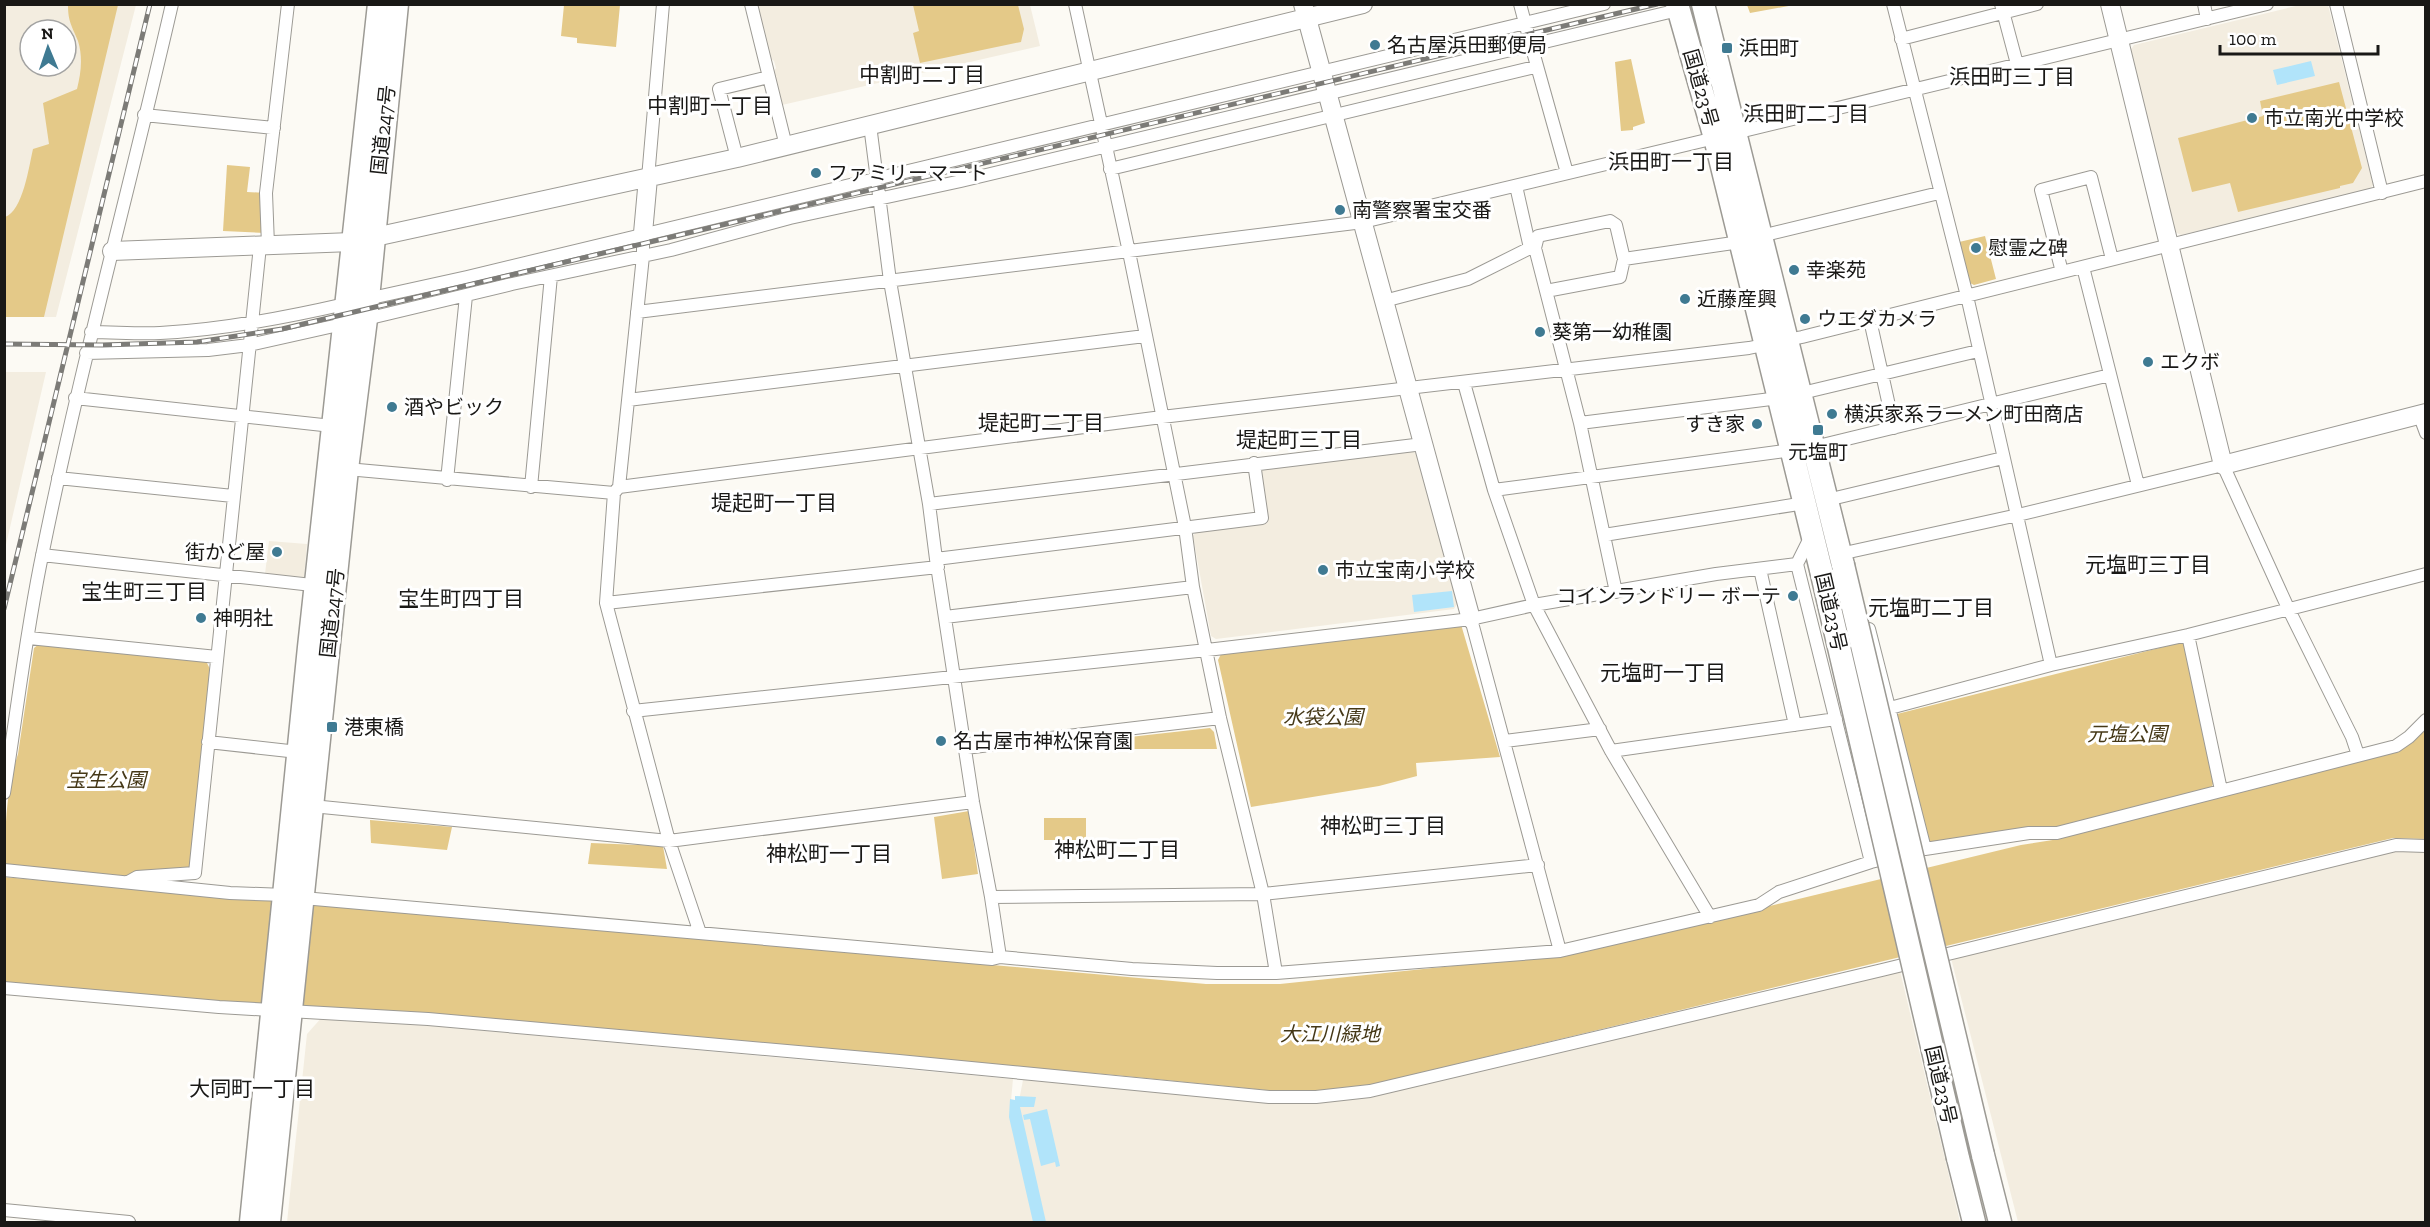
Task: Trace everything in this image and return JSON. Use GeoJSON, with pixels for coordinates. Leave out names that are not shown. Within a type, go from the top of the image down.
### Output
{"type":"FeatureCollection","features":[{"type":"Feature","properties":{"kind":"highway","name":"国道247号"},"geometry":{"type":"LineString","coordinates":[[251,1222],[282,1010],[294,896],[298,752],[347,469],[366,309],[362,240],[379,4]]}},
{"type":"Feature","properties":{"kind":"highway","name":"国道247号"},"geometry":{"type":"LineString","coordinates":[[294,896],[312,806],[332,426],[344,314],[362,240],[397,4]]}},
{"type":"Feature","properties":{"kind":"highway","name":"国道23号"},"geometry":{"type":"LineString","coordinates":[[1703,4],[1725,135],[1816,502],[1838,560],[2000,1222]]}},
{"type":"Feature","properties":{"kind":"highway","name":"国道23号"},"geometry":{"type":"LineString","coordinates":[[1678,7],[1725,135]]}},
{"type":"Feature","properties":{"kind":"highway","name":"国道23号"},"geometry":{"type":"LineString","coordinates":[[1816,502],[1812,533],[1838,560],[1958,1158],[1974,1222]]}},
{"type":"Feature","properties":{"kind":"highway","name":"国道247号"},"geometry":{"type":"LineString","coordinates":[[269,1222],[282,1010]]}},
{"type":"Feature","properties":{"kind":"street"},"geometry":{"type":"LineString","coordinates":[[4,793],[42,555],[75,398],[172,4]]}},
{"type":"Feature","properties":{"kind":"street"},"geometry":{"type":"LineString","coordinates":[[128,882],[137,877],[195,873],[251,323],[264,245],[266,194],[288,4]]}},
{"type":"Feature","properties":{"kind":"street"},"geometry":{"type":"LineString","coordinates":[[663,4],[643,233],[643,256],[616,490],[606,603],[669,841],[700,933]]}},
{"type":"Feature","properties":{"kind":"street"},"geometry":{"type":"LineString","coordinates":[[751,4],[786,146]]}},
{"type":"Feature","properties":{"kind":"street"},"geometry":{"type":"LineString","coordinates":[[1074,4],[1129,252],[1185,527],[1193,587],[1220,718],[1263,894],[1276,973]]}},
{"type":"Feature","properties":{"kind":"street"},"geometry":{"type":"LineString","coordinates":[[112,251],[362,240],[737,158],[1089,72],[1305,12],[1364,4]]}},
{"type":"Feature","properties":{"kind":"street"},"geometry":{"type":"LineString","coordinates":[[1520,4],[1535,67],[1567,173]]}},
{"type":"Feature","properties":{"kind":"street"},"geometry":{"type":"LineString","coordinates":[[366,309],[467,277],[643,233],[1604,4]]}},
{"type":"Feature","properties":{"kind":"street"},"geometry":{"type":"LineString","coordinates":[[1893,4],[1939,193],[1967,296],[2051,665]]}},
{"type":"Feature","properties":{"kind":"street"},"geometry":{"type":"LineString","coordinates":[[1901,39],[2002,9],[2037,4]]}},
{"type":"Feature","properties":{"kind":"street"},"geometry":{"type":"LineString","coordinates":[[2110,4],[2223,465],[2288,608],[2352,737],[2358,755]]}},
{"type":"Feature","properties":{"kind":"street"},"geometry":{"type":"LineString","coordinates":[[2204,4],[2207,19]]}},
{"type":"Feature","properties":{"kind":"street"},"geometry":{"type":"LineString","coordinates":[[636,312],[1363,222],[2267,4]]}},
{"type":"Feature","properties":{"kind":"street"},"geometry":{"type":"LineString","coordinates":[[2336,4],[2382,193]]}},
{"type":"Feature","properties":{"kind":"street"},"geometry":{"type":"LineString","coordinates":[[366,309],[466,296],[643,256],[790,218],[881,199],[1328,93],[1678,7]]}},
{"type":"Feature","properties":{"kind":"street"},"geometry":{"type":"LineString","coordinates":[[2002,9],[2017,64]]}},
{"type":"Feature","properties":{"kind":"street"},"geometry":{"type":"LineString","coordinates":[[1305,12],[1505,741],[1560,951]]}},
{"type":"Feature","properties":{"kind":"street"},"geometry":{"type":"LineString","coordinates":[[1110,169],[1535,67]]}},
{"type":"Feature","properties":{"kind":"street"},"geometry":{"type":"LineString","coordinates":[[737,158],[719,89],[769,76]]}},
{"type":"Feature","properties":{"kind":"street"},"geometry":{"type":"LineString","coordinates":[[144,115],[274,128]]}},
{"type":"Feature","properties":{"kind":"street"},"geometry":{"type":"LineString","coordinates":[[870,125],[890,281],[929,504],[973,802],[992,897],[1000,957]]}},
{"type":"Feature","properties":{"kind":"street"},"geometry":{"type":"LineString","coordinates":[[2062,272],[2041,190],[2051,187],[2091,177],[2112,259]]}},
{"type":"Feature","properties":{"kind":"street"},"geometry":{"type":"LineString","coordinates":[[347,469],[531,487],[616,490],[919,447],[1567,371],[1777,342],[2426,181]]}},
{"type":"Feature","properties":{"kind":"street"},"geometry":{"type":"LineString","coordinates":[[1516,186],[1580,423],[1616,592]]}},
{"type":"Feature","properties":{"kind":"street"},"geometry":{"type":"LineString","coordinates":[[1624,259],[1751,239],[1939,193]]}},
{"type":"Feature","properties":{"kind":"street"},"geometry":{"type":"LineString","coordinates":[[1384,302],[1468,279],[1532,248],[1538,236],[1610,221],[1616,225],[1624,259],[1620,277],[1546,291]]}},
{"type":"Feature","properties":{"kind":"street"},"geometry":{"type":"LineString","coordinates":[[2083,267],[2138,485]]}},
{"type":"Feature","properties":{"kind":"street"},"geometry":{"type":"LineString","coordinates":[[531,487],[551,276]]}},
{"type":"Feature","properties":{"kind":"street"},"geometry":{"type":"LineString","coordinates":[[447,480],[466,296]]}},
{"type":"Feature","properties":{"kind":"street"},"geometry":{"type":"LineString","coordinates":[[91,332],[159,333],[285,318],[344,314]]}},
{"type":"Feature","properties":{"kind":"street"},"geometry":{"type":"LineString","coordinates":[[86,353],[208,350],[249,345],[344,314]]}},
{"type":"Feature","properties":{"kind":"street"},"geometry":{"type":"LineString","coordinates":[[1870,320],[1894,428]]}},
{"type":"Feature","properties":{"kind":"street"},"geometry":{"type":"LineString","coordinates":[[628,400],[1145,336]]}},
{"type":"Feature","properties":{"kind":"street"},"geometry":{"type":"LineString","coordinates":[[1580,423],[1790,395],[1978,351]]}},
{"type":"Feature","properties":{"kind":"street"},"geometry":{"type":"LineString","coordinates":[[1494,490],[1803,448],[2110,375]]}},
{"type":"Feature","properties":{"kind":"street"},"geometry":{"type":"LineString","coordinates":[[1464,382],[1494,490],[1534,605],[1611,751],[1710,917]]}},
{"type":"Feature","properties":{"kind":"street"},"geometry":{"type":"LineString","coordinates":[[75,398],[332,426]]}},
{"type":"Feature","properties":{"kind":"street"},"geometry":{"type":"LineString","coordinates":[[1925,849],[1890,708],[1838,560],[2223,465],[2422,413],[2426,433]]}},
{"type":"Feature","properties":{"kind":"street"},"geometry":{"type":"LineString","coordinates":[[929,504],[1423,444]]}},
{"type":"Feature","properties":{"kind":"street"},"geometry":{"type":"LineString","coordinates":[[1604,535],[1816,502],[2003,458]]}},
{"type":"Feature","properties":{"kind":"street"},"geometry":{"type":"LineString","coordinates":[[606,603],[937,563],[1263,518],[1254,463]]}},
{"type":"Feature","properties":{"kind":"street"},"geometry":{"type":"LineString","coordinates":[[58,478],[233,496]]}},
{"type":"Feature","properties":{"kind":"street"},"geometry":{"type":"LineString","coordinates":[[1812,533],[1797,564],[1870,862]]}},
{"type":"Feature","properties":{"kind":"street"},"geometry":{"type":"LineString","coordinates":[[42,555],[225,573],[325,586]]}},
{"type":"Feature","properties":{"kind":"street"},"geometry":{"type":"LineString","coordinates":[[633,711],[1207,650],[1471,619],[1534,605],[1797,564]]}},
{"type":"Feature","properties":{"kind":"street"},"geometry":{"type":"LineString","coordinates":[[1760,569],[1796,725]]}},
{"type":"Feature","properties":{"kind":"street"},"geometry":{"type":"LineString","coordinates":[[1890,708],[2051,665],[2188,635],[2426,574]]}},
{"type":"Feature","properties":{"kind":"street"},"geometry":{"type":"LineString","coordinates":[[945,617],[1193,587]]}},
{"type":"Feature","properties":{"kind":"street"},"geometry":{"type":"LineString","coordinates":[[2188,635],[2221,790]]}},
{"type":"Feature","properties":{"kind":"street"},"geometry":{"type":"LineString","coordinates":[[29,638],[217,657]]}},
{"type":"Feature","properties":{"kind":"street"},"geometry":{"type":"LineString","coordinates":[[965,748],[1220,718]]}},
{"type":"Feature","properties":{"kind":"street"},"geometry":{"type":"LineString","coordinates":[[1611,751],[1836,719]]}},
{"type":"Feature","properties":{"kind":"street"},"geometry":{"type":"LineString","coordinates":[[4,870],[230,893],[294,896],[992,959],[1000,957],[1217,974],[1276,973],[1560,951],[1759,905],[1779,892],[1870,862],[1925,849],[2029,833],[2057,833],[2396,746],[2426,720]]}},
{"type":"Feature","properties":{"kind":"street"},"geometry":{"type":"LineString","coordinates":[[1505,741],[1600,729]]}},
{"type":"Feature","properties":{"kind":"street"},"geometry":{"type":"LineString","coordinates":[[208,742],[298,752]]}},
{"type":"Feature","properties":{"kind":"street"},"geometry":{"type":"LineString","coordinates":[[312,806],[669,841],[973,802]]}},
{"type":"Feature","properties":{"kind":"street"},"geometry":{"type":"LineString","coordinates":[[4,988],[219,1007],[428,1019],[1269,1097],[1316,1097],[1394,1085],[1882,970],[2396,844],[2426,846]]}},
{"type":"Feature","properties":{"kind":"street"},"geometry":{"type":"LineString","coordinates":[[992,897],[1263,894],[1538,865]]}},
{"type":"Feature","properties":{"kind":"street"},"geometry":{"type":"LineString","coordinates":[[4,1210],[129,1222]]}},
{"type":"Feature","properties":{"kind":"shaded area"},"geometry":{"type":"Polygon","coordinates":[[[4,5],[136,5],[56,317],[5,317],[4,5]]]}},
{"type":"Feature","properties":{"kind":"shaded area"},"geometry":{"type":"Polygon","coordinates":[[[758,5],[1030,5],[1040,46],[782,105],[773,72],[776,68],[774,61],[770,58],[758,5]]]}},
{"type":"Feature","properties":{"kind":"shaded area","name":"市立南光中学校"},"geometry":{"type":"Polygon","coordinates":[[[2300,5],[2328,5],[2373,185],[2370,189],[2181,235],[2175,232],[2130,51],[2134,45],[2300,5]]]}},
{"type":"Feature","properties":{"kind":"shaded area"},"geometry":{"type":"Polygon","coordinates":[[[4,372],[46,372],[5,549],[4,372]]]}},
{"type":"Feature","properties":{"kind":"shaded area","name":"市立宝南小学校"},"geometry":{"type":"Polygon","coordinates":[[[1410,450],[1416,453],[1457,604],[1454,609],[1216,639],[1211,636],[1193,536],[1196,532],[1268,523],[1261,469],[1410,450]]]}},
{"type":"Feature","properties":{"kind":"shaded area","name":"街かど屋"},"geometry":{"type":"Polygon","coordinates":[[[269,541],[307,544],[304,577],[265,574],[269,541]]]}},
{"type":"Feature","properties":{"kind":"shaded area"},"geometry":{"type":"Polygon","coordinates":[[[2395,850],[2425,850],[2425,1222],[2018,1222],[1951,958],[2395,850]]]}},
{"type":"Feature","properties":{"kind":"shaded area"},"geometry":{"type":"Polygon","coordinates":[[[1900,971],[1960,1222],[1045,1222],[1018,1106],[1023,1080],[1268,1102],[1316,1102],[1900,971]]]}},
{"type":"Feature","properties":{"kind":"shaded area"},"geometry":{"type":"Polygon","coordinates":[[[323,1016],[1013,1079],[1010,1112],[1036,1222],[287,1222],[307,1034],[323,1016]]]}},
{"type":"Feature","properties":{"kind":"green space"},"geometry":{"type":"Polygon","coordinates":[[[1747,4],[1794,5],[1750,13],[1747,4]]]}},
{"type":"Feature","properties":{"kind":"green space"},"geometry":{"type":"Polygon","coordinates":[[[68,5],[118,5],[44,317],[5,317],[5,217],[11,213],[21,197],[33,149],[49,144],[43,103],[77,89],[81,65],[78,18],[70,18],[68,5]]]}},
{"type":"Feature","properties":{"kind":"green space"},"geometry":{"type":"Polygon","coordinates":[[[564,5],[620,5],[616,47],[577,43],[577,38],[561,36],[564,5]]]}},
{"type":"Feature","properties":{"kind":"green space"},"geometry":{"type":"Polygon","coordinates":[[[913,5],[1018,5],[1024,29],[1021,42],[920,63],[913,33],[919,31],[913,5]]]}},
{"type":"Feature","properties":{"kind":"green space"},"geometry":{"type":"Polygon","coordinates":[[[1631,59],[1645,123],[1633,127],[1633,130],[1621,131],[1615,62],[1631,59]]]}},
{"type":"Feature","properties":{"kind":"green space"},"geometry":{"type":"Polygon","coordinates":[[[2339,82],[2362,168],[2353,183],[2238,212],[2230,183],[2192,192],[2178,138],[2263,116],[2260,101],[2339,82]]]}},
{"type":"Feature","properties":{"kind":"green space"},"geometry":{"type":"Polygon","coordinates":[[[227,165],[250,167],[247,192],[266,193],[265,233],[223,231],[227,165]]]}},
{"type":"Feature","properties":{"kind":"green space"},"geometry":{"type":"Polygon","coordinates":[[[1985,236],[1996,279],[1974,285],[1970,283],[1959,242],[1985,236]]]}},
{"type":"Feature","properties":{"kind":"green space","name":"水袋公園"},"geometry":{"type":"Polygon","coordinates":[[[1460,621],[1500,757],[1416,763],[1417,776],[1379,786],[1251,807],[1218,660],[1221,654],[1460,621]]]}},
{"type":"Feature","properties":{"kind":"green space","name":"元塩公園"},"geometry":{"type":"Polygon","coordinates":[[[2183,642],[2187,645],[2215,776],[2212,787],[2197,793],[2055,829],[2044,826],[1934,843],[1928,840],[1897,714],[2183,642]]]}},
{"type":"Feature","properties":{"kind":"green space","name":"宝生公園"},"geometry":{"type":"Polygon","coordinates":[[[39,644],[206,661],[210,669],[190,870],[125,877],[5,864],[9,795],[18,754],[34,648],[39,644]]]}},
{"type":"Feature","properties":{"kind":"green space"},"geometry":{"type":"Polygon","coordinates":[[[1210,728],[1214,732],[1217,749],[1103,749],[1103,740],[1210,728]]]}},
{"type":"Feature","properties":{"kind":"green space","name":"大江川緑地"},"geometry":{"type":"Polygon","coordinates":[[[2425,729],[2425,839],[2393,838],[1370,1085],[1316,1092],[1274,1091],[1114,1075],[5,983],[4,877],[1206,984],[1280,984],[1576,953],[2021,845],[2059,839],[2388,753],[2425,729]]]}},
{"type":"Feature","properties":{"kind":"green space"},"geometry":{"type":"Polygon","coordinates":[[[969,811],[978,874],[942,879],[934,817],[969,811]]]}},
{"type":"Feature","properties":{"kind":"green space"},"geometry":{"type":"Polygon","coordinates":[[[1044,818],[1086,818],[1086,840],[1044,840],[1044,818]]]}},
{"type":"Feature","properties":{"kind":"green space"},"geometry":{"type":"Polygon","coordinates":[[[370,820],[452,827],[447,850],[371,843],[370,820]]]}},
{"type":"Feature","properties":{"kind":"green space"},"geometry":{"type":"Polygon","coordinates":[[[591,843],[663,846],[667,869],[588,864],[591,843]]]}},
{"type":"Feature","properties":{"kind":"water"},"geometry":{"type":"Polygon","coordinates":[[[2311,61],[2315,76],[2277,85],[2273,70],[2311,61]]]}},
{"type":"Feature","properties":{"kind":"water"},"geometry":{"type":"Polygon","coordinates":[[[1452,591],[1454,607],[1414,612],[1412,595],[1452,591]]]}},
{"type":"Feature","properties":{"kind":"water"},"geometry":{"type":"Polygon","coordinates":[[[1015,1096],[1036,1097],[1034,1107],[1020,1107],[1046,1222],[1033,1222],[1009,1117],[1010,1099],[1015,1100],[1015,1096]]]}},
{"type":"Feature","properties":{"kind":"water"},"geometry":{"type":"Polygon","coordinates":[[[1047,1109],[1060,1166],[1056,1167],[1055,1162],[1041,1166],[1030,1119],[1024,1120],[1023,1115],[1047,1109]]]}},
{"type":"Feature","properties":{"kind":"railway"},"geometry":{"type":"LineString","coordinates":[[4,609],[150,4]]}},
{"type":"Feature","properties":{"kind":"railway"},"geometry":{"type":"LineString","coordinates":[[4,344],[102,345],[197,342],[282,329],[1657,4]]}},
{"type":"Feature","properties":{"kind":"place","name":"名古屋浜田郵便局"},"geometry":{"type":"Point","coordinates":[1375,45]}},
{"type":"Feature","properties":{"kind":"place","name":"浜田町"},"geometry":{"type":"Point","coordinates":[1727,48]}},
{"type":"Feature","properties":{"kind":"place","name":"市立南光中学校"},"geometry":{"type":"Point","coordinates":[2252,118]}},
{"type":"Feature","properties":{"kind":"place","name":"ファミリーマート"},"geometry":{"type":"Point","coordinates":[816,173]}},
{"type":"Feature","properties":{"kind":"place","name":"南警察署宝交番"},"geometry":{"type":"Point","coordinates":[1340,210]}},
{"type":"Feature","properties":{"kind":"place","name":"慰霊之碑"},"geometry":{"type":"Point","coordinates":[1976,248]}},
{"type":"Feature","properties":{"kind":"place","name":"幸楽苑"},"geometry":{"type":"Point","coordinates":[1794,270]}},
{"type":"Feature","properties":{"kind":"place","name":"近藤産興"},"geometry":{"type":"Point","coordinates":[1685,299]}},
{"type":"Feature","properties":{"kind":"place","name":"ウエダカメラ"},"geometry":{"type":"Point","coordinates":[1805,319]}},
{"type":"Feature","properties":{"kind":"place","name":"葵第一幼稚園"},"geometry":{"type":"Point","coordinates":[1540,332]}},
{"type":"Feature","properties":{"kind":"place","name":"エクボ"},"geometry":{"type":"Point","coordinates":[2148,362]}},
{"type":"Feature","properties":{"kind":"place","name":"酒やビック"},"geometry":{"type":"Point","coordinates":[392,407]}},
{"type":"Feature","properties":{"kind":"place","name":"横浜家系ラーメン町田商店"},"geometry":{"type":"Point","coordinates":[1832,414]}},
{"type":"Feature","properties":{"kind":"place","name":"すき家"},"geometry":{"type":"Point","coordinates":[1757,424]}},
{"type":"Feature","properties":{"kind":"place","name":"元塩町"},"geometry":{"type":"Point","coordinates":[1818,430]}},
{"type":"Feature","properties":{"kind":"place","name":"街かど屋"},"geometry":{"type":"Point","coordinates":[277,552]}},
{"type":"Feature","properties":{"kind":"place","name":"市立宝南小学校"},"geometry":{"type":"Point","coordinates":[1323,570]}},
{"type":"Feature","properties":{"kind":"place","name":"コインランドリー ボーテ"},"geometry":{"type":"Point","coordinates":[1793,596]}},
{"type":"Feature","properties":{"kind":"place","name":"神明社"},"geometry":{"type":"Point","coordinates":[201,618]}},
{"type":"Feature","properties":{"kind":"place","name":"港東橋"},"geometry":{"type":"Point","coordinates":[332,727]}},
{"type":"Feature","properties":{"kind":"place","name":"名古屋市神松保育園"},"geometry":{"type":"Point","coordinates":[941,741]}},
{"type":"Feature","properties":{"kind":"district","name":"中割町二丁目"},"geometry":{"type":"Point","coordinates":[922,74]}},
{"type":"Feature","properties":{"kind":"district","name":"浜田町三丁目"},"geometry":{"type":"Point","coordinates":[2012,76]}},
{"type":"Feature","properties":{"kind":"district","name":"中割町一丁目"},"geometry":{"type":"Point","coordinates":[710,105]}},
{"type":"Feature","properties":{"kind":"district","name":"浜田町二丁目"},"geometry":{"type":"Point","coordinates":[1806,113]}},
{"type":"Feature","properties":{"kind":"district","name":"浜田町一丁目"},"geometry":{"type":"Point","coordinates":[1671,161]}},
{"type":"Feature","properties":{"kind":"district","name":"堤起町二丁目"},"geometry":{"type":"Point","coordinates":[1041,422]}},
{"type":"Feature","properties":{"kind":"district","name":"堤起町三丁目"},"geometry":{"type":"Point","coordinates":[1299,439]}},
{"type":"Feature","properties":{"kind":"district","name":"堤起町一丁目"},"geometry":{"type":"Point","coordinates":[774,502]}},
{"type":"Feature","properties":{"kind":"district","name":"元塩町三丁目"},"geometry":{"type":"Point","coordinates":[2148,564]}},
{"type":"Feature","properties":{"kind":"district","name":"宝生町三丁目"},"geometry":{"type":"Point","coordinates":[144,591]}},
{"type":"Feature","properties":{"kind":"district","name":"宝生町四丁目"},"geometry":{"type":"Point","coordinates":[461,598]}},
{"type":"Feature","properties":{"kind":"district","name":"元塩町二丁目"},"geometry":{"type":"Point","coordinates":[1931,607]}},
{"type":"Feature","properties":{"kind":"district","name":"元塩町一丁目"},"geometry":{"type":"Point","coordinates":[1663,672]}},
{"type":"Feature","properties":{"kind":"district","name":"神松町三丁目"},"geometry":{"type":"Point","coordinates":[1383,825]}},
{"type":"Feature","properties":{"kind":"district","name":"神松町二丁目"},"geometry":{"type":"Point","coordinates":[1117,849]}},
{"type":"Feature","properties":{"kind":"district","name":"神松町一丁目"},"geometry":{"type":"Point","coordinates":[829,853]}},
{"type":"Feature","properties":{"kind":"district","name":"大同町一丁目"},"geometry":{"type":"Point","coordinates":[252,1088]}}]}
